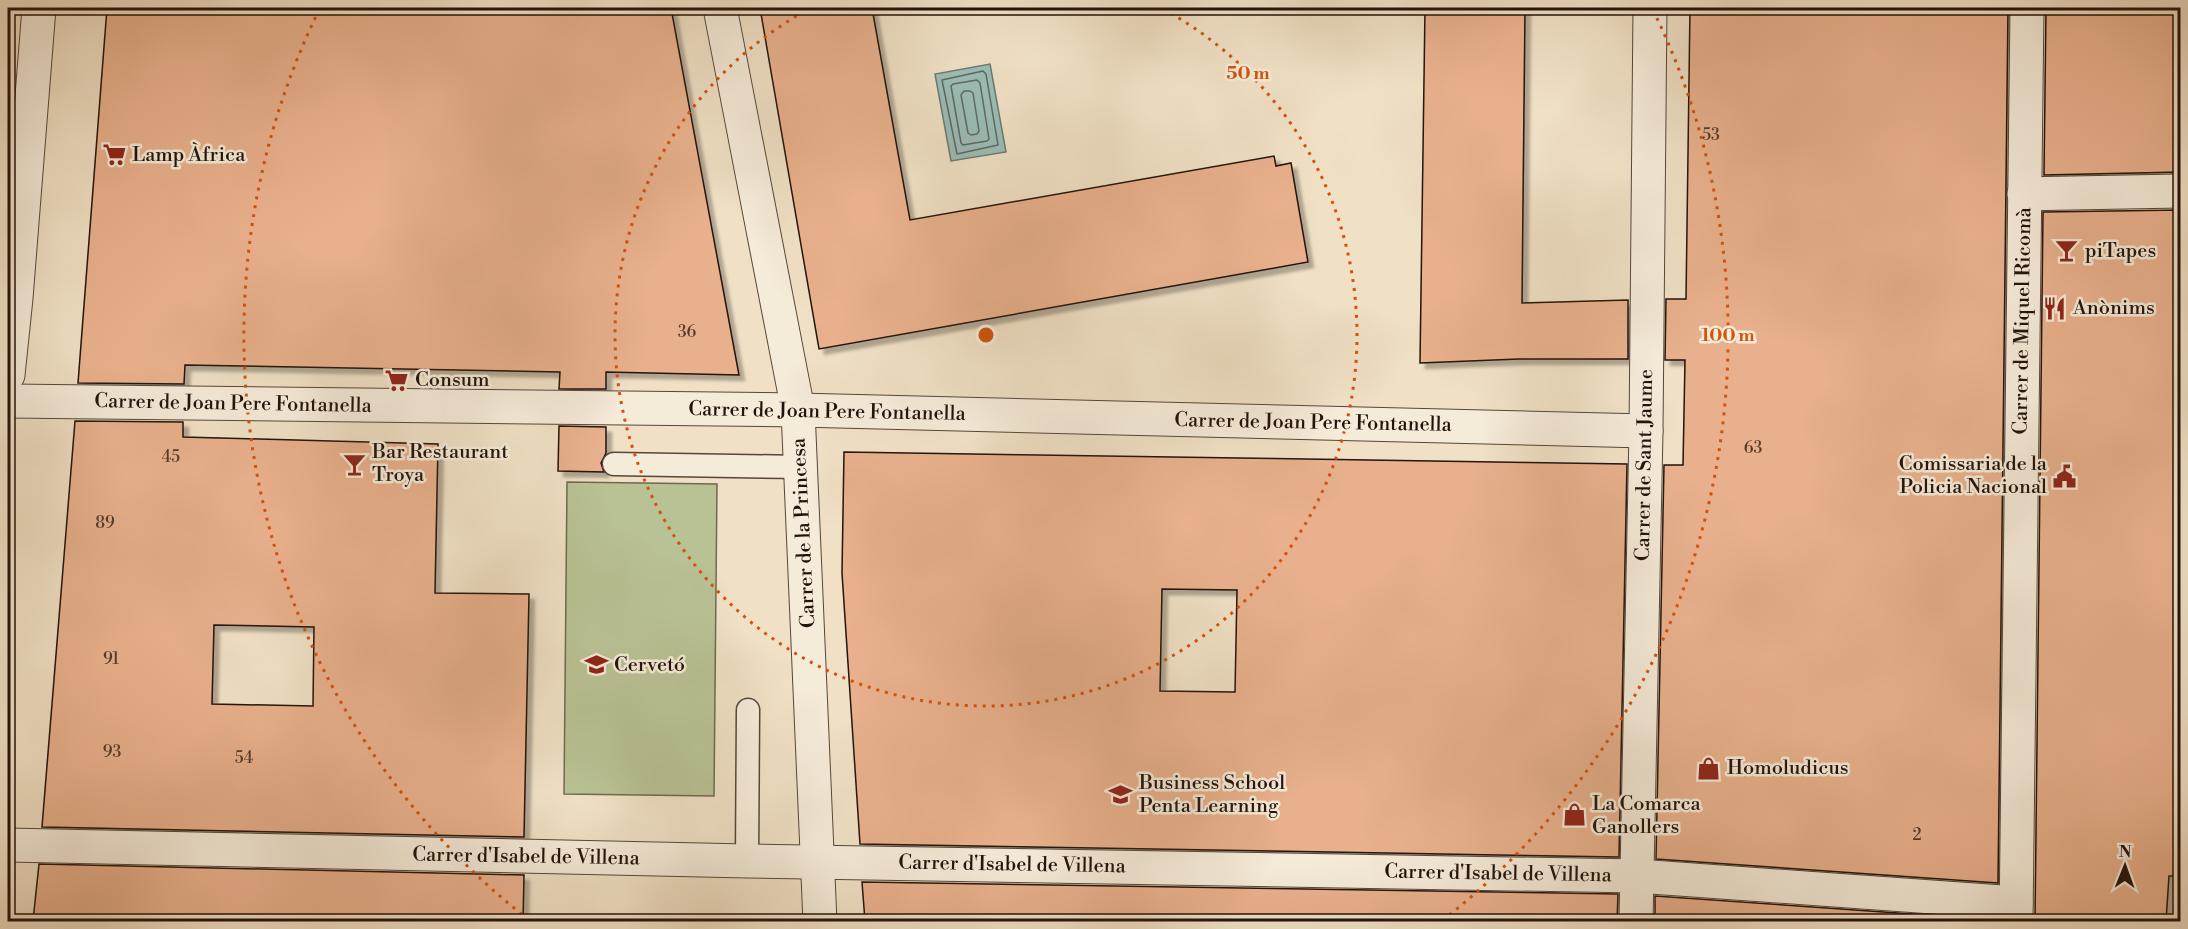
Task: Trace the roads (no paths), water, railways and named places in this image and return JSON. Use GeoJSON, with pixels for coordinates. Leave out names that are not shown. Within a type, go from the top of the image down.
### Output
{"type":"FeatureCollection","features":[{"type":"Feature","properties":{"kind":"street"},"geometry":{"type":"LineString","coordinates":[[8,375],[39,8]]}},
{"type":"Feature","properties":{"kind":"street","name":"Carrer de la Princesa"},"geometry":{"type":"LineString","coordinates":[[720,8],[798,410],[820,921]]}},
{"type":"Feature","properties":{"kind":"street","name":"Carrer de Sant Jaume"},"geometry":{"type":"LineString","coordinates":[[1636,921],[1646,431],[1650,8]]}},
{"type":"Feature","properties":{"kind":"street","name":"Carrer de Miquel Ricomà"},"geometry":{"type":"LineString","coordinates":[[2016,912],[2027,8]]}},
{"type":"Feature","properties":{"kind":"street"},"geometry":{"type":"LineString","coordinates":[[2024,194],[2181,191]]}},
{"type":"Feature","properties":{"kind":"street","name":"Carrer de Joan Pere Fontanella"},"geometry":{"type":"LineString","coordinates":[[8,401],[798,410],[1646,431]]}},
{"type":"Feature","properties":{"kind":"street","name":"Carrer d'Isabel de Villena"},"geometry":{"type":"LineString","coordinates":[[8,845],[747,861],[1637,876],[2016,912]]}},
{"type":"Feature","properties":{"kind":"lane"},"geometry":{"type":"LineString","coordinates":[[614,464],[801,467]]}},
{"type":"Feature","properties":{"kind":"lane"},"geometry":{"type":"LineString","coordinates":[[747,861],[748,710]]}},
{"type":"Feature","properties":{"kind":"water"},"geometry":{"type":"Polygon","coordinates":[[[990,64],[1006,152],[951,161],[935,74],[990,64]]]}},
{"type":"Feature","properties":{"kind":"place","name":"Lamp Àfrica"},"geometry":{"type":"Point","coordinates":[114,155]}},
{"type":"Feature","properties":{"kind":"place","name":"piTapes"},"geometry":{"type":"Point","coordinates":[2067,251]}},
{"type":"Feature","properties":{"kind":"place","name":"Anònims"},"geometry":{"type":"Point","coordinates":[2055,308]}},
{"type":"Feature","properties":{"kind":"place","name":"Consum"},"geometry":{"type":"Point","coordinates":[397,380]}},
{"type":"Feature","properties":{"kind":"place","name":"Bar Restaurant Troya"},"geometry":{"type":"Point","coordinates":[354,464]}},
{"type":"Feature","properties":{"kind":"place","name":"Comissaria de la Policia Nacional"},"geometry":{"type":"Point","coordinates":[2065,476]}},
{"type":"Feature","properties":{"kind":"place","name":"Cervetó"},"geometry":{"type":"Point","coordinates":[596,665]}},
{"type":"Feature","properties":{"kind":"place","name":"Homoludicus"},"geometry":{"type":"Point","coordinates":[1709,768]}},
{"type":"Feature","properties":{"kind":"place","name":"Business School Penta Learning"},"geometry":{"type":"Point","coordinates":[1121,794]}},
{"type":"Feature","properties":{"kind":"place","name":"La Comarca Ganollers"},"geometry":{"type":"Point","coordinates":[1574,815]}}]}
